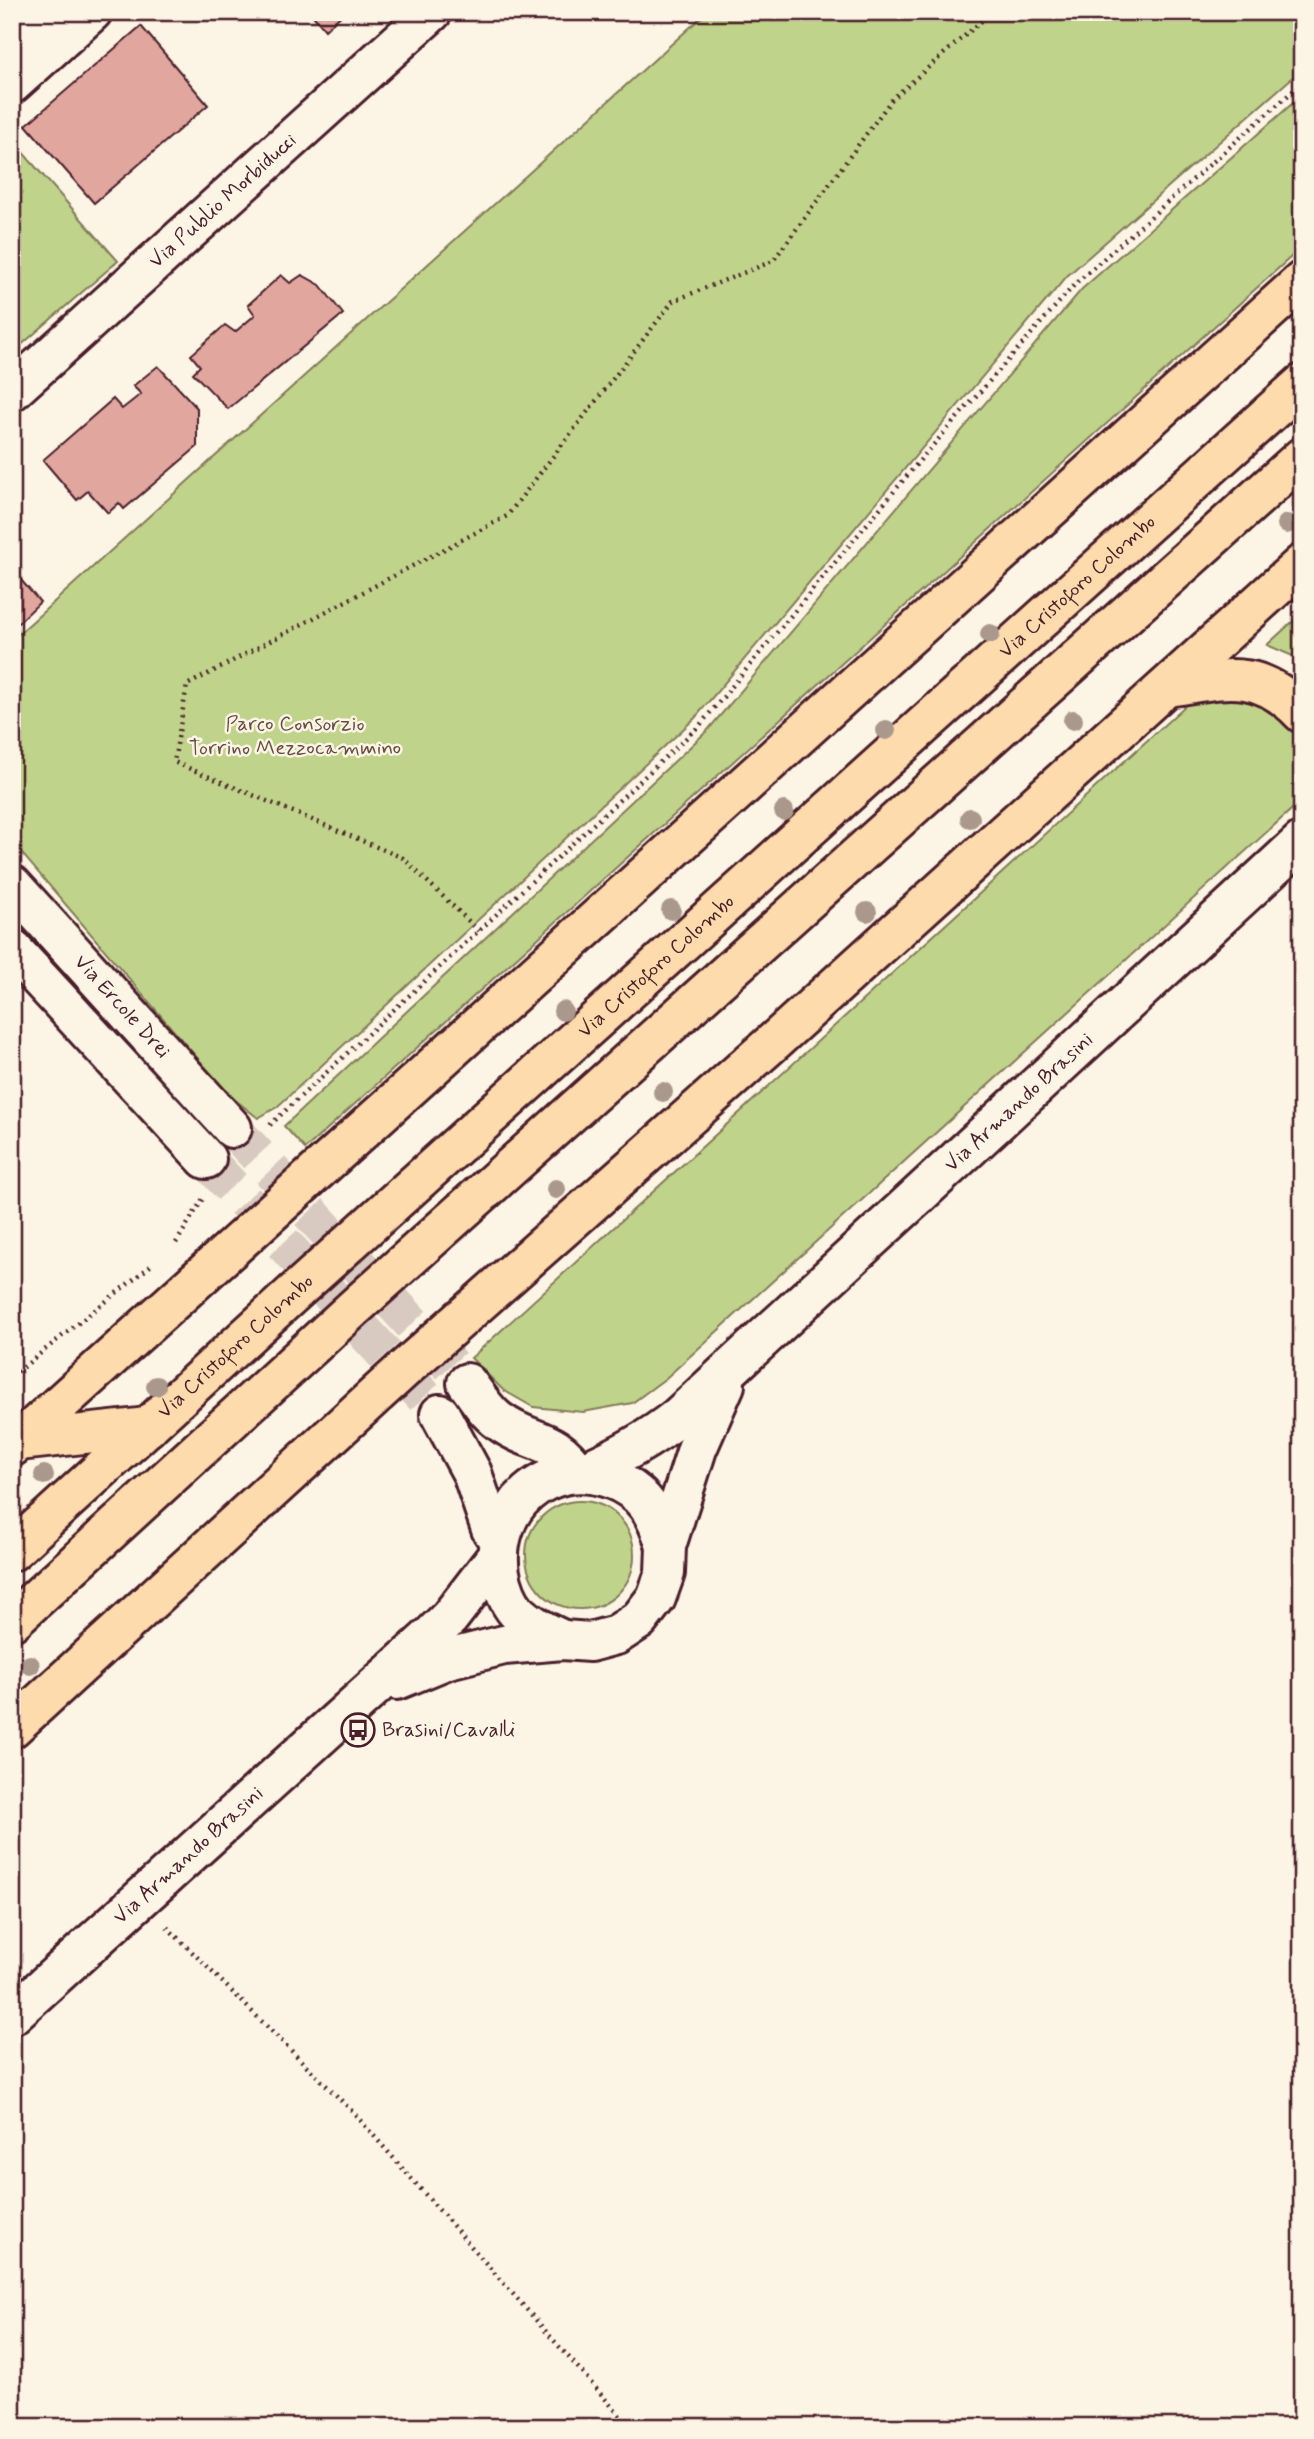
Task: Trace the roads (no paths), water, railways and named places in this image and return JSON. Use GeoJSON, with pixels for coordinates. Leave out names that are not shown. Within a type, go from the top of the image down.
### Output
{"type":"FeatureCollection","features":[{"type":"Feature","properties":{"kind":"main road"},"geometry":{"type":"LineString","coordinates":[[16,1444],[1302,281]]}},
{"type":"Feature","properties":{"kind":"main road","name":"Via Cristoforo Colombo"},"geometry":{"type":"LineString","coordinates":[[12,1550],[1302,384]]}},
{"type":"Feature","properties":{"kind":"main road"},"geometry":{"type":"LineString","coordinates":[[12,1621],[356,1306],[1302,457]]}},
{"type":"Feature","properties":{"kind":"main road"},"geometry":{"type":"LineString","coordinates":[[12,1728],[403,1370],[779,1037],[1302,564]]}},
{"type":"Feature","properties":{"kind":"main road"},"geometry":{"type":"LineString","coordinates":[[1167,687],[1234,678],[1258,681],[1283,696],[1302,712]]}},
{"type":"Feature","properties":{"kind":"main road"},"geometry":{"type":"LineString","coordinates":[[16,1444],[148,1427]]}},
{"type":"Feature","properties":{"kind":"street"},"geometry":{"type":"LineString","coordinates":[[12,40],[43,12]]}},
{"type":"Feature","properties":{"kind":"street"},"geometry":{"type":"LineString","coordinates":[[12,84],[92,12]]}},
{"type":"Feature","properties":{"kind":"street","name":"Via Publio Morbiducci"},"geometry":{"type":"LineString","coordinates":[[12,391],[432,12]]}},
{"type":"Feature","properties":{"kind":"street","name":"Via Armando Brasini"},"geometry":{"type":"LineString","coordinates":[[12,2015],[450,1617],[498,1549],[508,1517],[523,1497],[544,1482],[614,1459],[653,1436],[689,1408],[1302,841]]}},
{"type":"Feature","properties":{"kind":"street","name":"Via Ercole Drei"},"geometry":{"type":"LineString","coordinates":[[12,885],[232,1128]]}},
{"type":"Feature","properties":{"kind":"street","name":"Via Ercole Drei"},"geometry":{"type":"LineString","coordinates":[[12,949],[206,1159]]}},
{"type":"Feature","properties":{"kind":"street","name":"Via Armando Brasini"},"geometry":{"type":"LineString","coordinates":[[364,1697],[419,1669],[461,1655],[517,1643],[563,1640],[590,1642],[616,1635],[639,1620],[656,1598],[665,1573],[666,1546],[702,1435],[736,1362]]}},
{"type":"Feature","properties":{"kind":"street"},"geometry":{"type":"LineString","coordinates":[[467,1383],[497,1420],[560,1450],[580,1472]]}},
{"type":"Feature","properties":{"kind":"street"},"geometry":{"type":"LineString","coordinates":[[440,1414],[472,1473],[498,1549]]}},
{"type":"Feature","properties":{"kind":"street","name":"Via Armando Brasini"},"geometry":{"type":"LineString","coordinates":[[580,1472],[621,1483],[642,1499],[658,1520],[666,1546]]}},
{"type":"Feature","properties":{"kind":"street","name":"Via Armando Brasini"},"geometry":{"type":"LineString","coordinates":[[498,1549],[502,1584],[515,1610],[536,1628],[563,1640]]}},
{"type":"Feature","properties":{"kind":"tunnel"},"geometry":{"type":"LineString","coordinates":[[232,1128],[467,1383]]}},
{"type":"Feature","properties":{"kind":"tunnel"},"geometry":{"type":"LineString","coordinates":[[206,1159],[440,1414]]}},
{"type":"Feature","properties":{"kind":"place","name":"Brasini/Cavalli"},"geometry":{"type":"Point","coordinates":[358,1730]}},
{"type":"Feature","properties":{"kind":"park label","name":"Parco Consorzio Torrino Mezzocammino"},"geometry":{"type":"Point","coordinates":[295,736]}}]}
